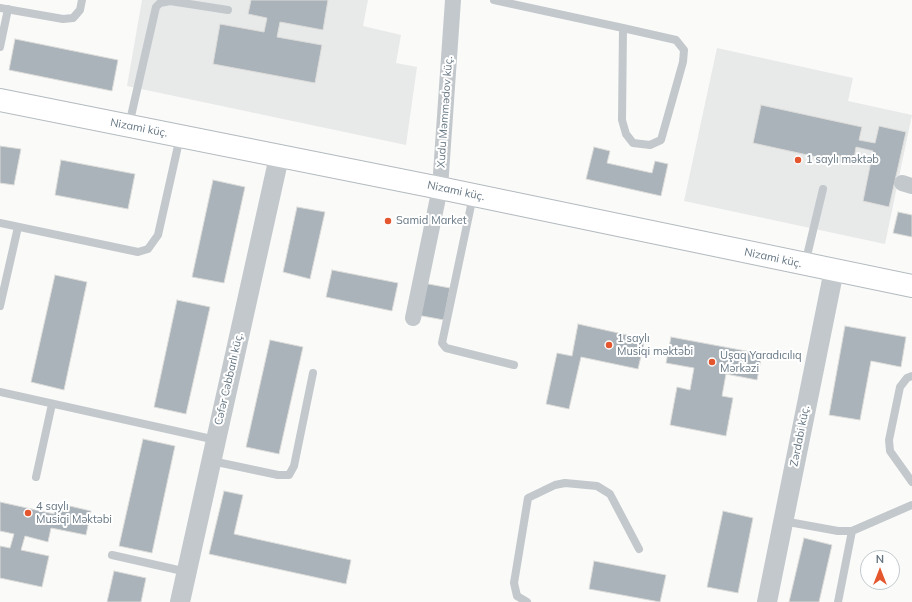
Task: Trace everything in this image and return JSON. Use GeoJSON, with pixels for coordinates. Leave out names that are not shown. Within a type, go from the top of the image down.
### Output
{"type":"FeatureCollection","features":[{"type":"Feature","properties":{"kind":"main road","name":"Nizami küç."},"geometry":{"type":"LineString","coordinates":[[0,100],[440,188],[912,286]]}},
{"type":"Feature","properties":{"kind":"street","name":"Xudu Məmmədov küç."},"geometry":{"type":"LineString","coordinates":[[413,318],[440,188],[453,0]]}},
{"type":"Feature","properties":{"kind":"street","name":"Cəfər Cəbbarlı küç."},"geometry":{"type":"LineString","coordinates":[[180,602],[279,157]]}},
{"type":"Feature","properties":{"kind":"street","name":"Zərdabi küç."},"geometry":{"type":"LineString","coordinates":[[766,602],[834,270]]}},
{"type":"Feature","properties":{"kind":"lane"},"geometry":{"type":"LineString","coordinates":[[0,47],[4,9],[63,19],[73,18],[80,10],[82,0]]}},
{"type":"Feature","properties":{"kind":"lane"},"geometry":{"type":"LineString","coordinates":[[494,0],[623,28],[676,40],[684,50],[683,62],[661,140],[650,145],[633,143],[626,134],[622,120],[623,28]]}},
{"type":"Feature","properties":{"kind":"lane"},"geometry":{"type":"LineString","coordinates":[[129,126],[156,7],[160,3],[170,1],[228,10]]}},
{"type":"Feature","properties":{"kind":"lane"},"geometry":{"type":"LineString","coordinates":[[0,223],[138,252],[148,249],[158,235],[181,136]]}},
{"type":"Feature","properties":{"kind":"lane"},"geometry":{"type":"LineString","coordinates":[[805,265],[823,189]]}},
{"type":"Feature","properties":{"kind":"lane"},"geometry":{"type":"LineString","coordinates":[[474,195],[442,343],[446,348],[514,364]]}},
{"type":"Feature","properties":{"kind":"lane"},"geometry":{"type":"LineString","coordinates":[[0,306],[18,226]]}},
{"type":"Feature","properties":{"kind":"lane"},"geometry":{"type":"LineString","coordinates":[[211,461],[278,475],[289,475],[294,466],[313,373]]}},
{"type":"Feature","properties":{"kind":"lane"},"geometry":{"type":"LineString","coordinates":[[912,376],[907,378],[900,388],[889,440],[890,451],[912,482]]}},
{"type":"Feature","properties":{"kind":"lane"},"geometry":{"type":"LineString","coordinates":[[0,392],[216,440]]}},
{"type":"Feature","properties":{"kind":"lane"},"geometry":{"type":"LineString","coordinates":[[36,477],[52,404]]}},
{"type":"Feature","properties":{"kind":"lane"},"geometry":{"type":"LineString","coordinates":[[527,602],[517,596],[514,583],[528,498],[555,485],[564,483],[597,486],[610,494],[639,549]]}},
{"type":"Feature","properties":{"kind":"lane"},"geometry":{"type":"LineString","coordinates":[[783,521],[838,531],[852,531],[912,505]]}},
{"type":"Feature","properties":{"kind":"lane"},"geometry":{"type":"LineString","coordinates":[[838,602],[852,531]]}},
{"type":"Feature","properties":{"kind":"lane"},"geometry":{"type":"LineString","coordinates":[[112,555],[187,572]]}},
{"type":"Feature","properties":{"kind":"shaded area"},"geometry":{"type":"Polygon","coordinates":[[[142,0],[368,0],[363,26],[401,35],[396,63],[417,67],[406,145],[127,86],[142,0]]]}},
{"type":"Feature","properties":{"kind":"shaded area","name":"1 saylı məktəb"},"geometry":{"type":"Polygon","coordinates":[[[717,48],[853,78],[848,101],[912,115],[885,244],[684,201],[717,48]]]}},
{"type":"Feature","properties":{"kind":"building"},"geometry":{"type":"Polygon","coordinates":[[[251,0],[328,0],[323,30],[280,22],[277,37],[322,45],[315,83],[213,64],[220,24],[264,32],[267,18],[248,14],[251,0]]]}},
{"type":"Feature","properties":{"kind":"building"},"geometry":{"type":"Polygon","coordinates":[[[15,39],[118,60],[112,91],[9,70],[15,39]]]}},
{"type":"Feature","properties":{"kind":"building"},"geometry":{"type":"Polygon","coordinates":[[[761,105],[862,127],[859,140],[875,143],[879,126],[906,132],[889,207],[863,201],[873,151],[856,147],[853,165],[753,143],[761,105]]]}},
{"type":"Feature","properties":{"kind":"building"},"geometry":{"type":"Polygon","coordinates":[[[0,146],[21,149],[14,185],[0,183],[0,146]]]}},
{"type":"Feature","properties":{"kind":"building"},"geometry":{"type":"Polygon","coordinates":[[[594,147],[610,151],[607,163],[652,173],[655,161],[668,164],[661,196],[586,179],[594,147]]]}},
{"type":"Feature","properties":{"kind":"building"},"geometry":{"type":"Polygon","coordinates":[[[61,160],[135,174],[128,209],[55,195],[61,160]]]}},
{"type":"Feature","properties":{"kind":"building"},"geometry":{"type":"Polygon","coordinates":[[[213,180],[245,187],[224,283],[192,277],[213,180]]]}},
{"type":"Feature","properties":{"kind":"building"},"geometry":{"type":"Polygon","coordinates":[[[297,207],[325,212],[310,279],[283,272],[297,207]]]}},
{"type":"Feature","properties":{"kind":"building"},"geometry":{"type":"Polygon","coordinates":[[[898,212],[912,215],[912,237],[893,233],[898,212]]]}},
{"type":"Feature","properties":{"kind":"building"},"geometry":{"type":"Polygon","coordinates":[[[332,270],[398,283],[392,311],[326,297],[332,270]]]}},
{"type":"Feature","properties":{"kind":"building"},"geometry":{"type":"Polygon","coordinates":[[[55,275],[87,282],[64,390],[31,382],[55,275]]]}},
{"type":"Feature","properties":{"kind":"building"},"geometry":{"type":"Polygon","coordinates":[[[423,283],[450,288],[444,320],[417,315],[423,283]]]}},
{"type":"Feature","properties":{"kind":"building"},"geometry":{"type":"Polygon","coordinates":[[[177,300],[210,307],[186,414],[154,407],[177,300]]]}},
{"type":"Feature","properties":{"kind":"building"},"geometry":{"type":"Polygon","coordinates":[[[578,324],[645,339],[638,369],[581,357],[569,409],[546,404],[557,353],[572,356],[578,324]]]}},
{"type":"Feature","properties":{"kind":"building"},"geometry":{"type":"Polygon","coordinates":[[[845,326],[906,337],[901,367],[871,361],[860,420],[829,415],[845,326]]]}},
{"type":"Feature","properties":{"kind":"building"},"geometry":{"type":"Polygon","coordinates":[[[671,337],[762,354],[757,380],[726,374],[722,396],[733,398],[726,436],[670,425],[677,387],[690,390],[694,368],[666,363],[671,337]]]}},
{"type":"Feature","properties":{"kind":"building"},"geometry":{"type":"Polygon","coordinates":[[[270,340],[303,347],[279,454],[246,447],[270,340]]]}},
{"type":"Feature","properties":{"kind":"building"},"geometry":{"type":"Polygon","coordinates":[[[143,439],[175,446],[152,553],[119,546],[143,439]]]}},
{"type":"Feature","properties":{"kind":"building"},"geometry":{"type":"Polygon","coordinates":[[[224,491],[243,495],[234,534],[351,560],[346,584],[209,554],[224,491]]]}},
{"type":"Feature","properties":{"kind":"building"},"geometry":{"type":"Polygon","coordinates":[[[0,502],[54,514],[57,503],[91,511],[86,535],[51,528],[48,542],[25,536],[21,550],[49,556],[42,587],[0,578],[0,546],[10,548],[14,534],[0,531],[0,502]]]}},
{"type":"Feature","properties":{"kind":"building"},"geometry":{"type":"Polygon","coordinates":[[[723,511],[753,518],[738,593],[707,587],[723,511]]]}},
{"type":"Feature","properties":{"kind":"building"},"geometry":{"type":"Polygon","coordinates":[[[804,538],[832,545],[819,602],[789,602],[804,538]]]}},
{"type":"Feature","properties":{"kind":"building"},"geometry":{"type":"Polygon","coordinates":[[[594,561],[666,575],[660,602],[589,589],[594,561]]]}},
{"type":"Feature","properties":{"kind":"building"},"geometry":{"type":"Polygon","coordinates":[[[114,571],[146,578],[141,602],[107,602],[114,571]]]}},
{"type":"Feature","properties":{"kind":"place","name":"1 saylı məktəb"},"geometry":{"type":"Point","coordinates":[798,160]}},
{"type":"Feature","properties":{"kind":"place","name":"Samid Market"},"geometry":{"type":"Point","coordinates":[388,221]}},
{"type":"Feature","properties":{"kind":"place","name":"1 saylı Musiqi məktəbi"},"geometry":{"type":"Point","coordinates":[609,345]}},
{"type":"Feature","properties":{"kind":"place","name":"Uşaq Yaradıcılıq Mərkəzi"},"geometry":{"type":"Point","coordinates":[712,362]}},
{"type":"Feature","properties":{"kind":"place","name":"4 saylı Musiqi Məktəbi"},"geometry":{"type":"Point","coordinates":[28,513]}}]}
